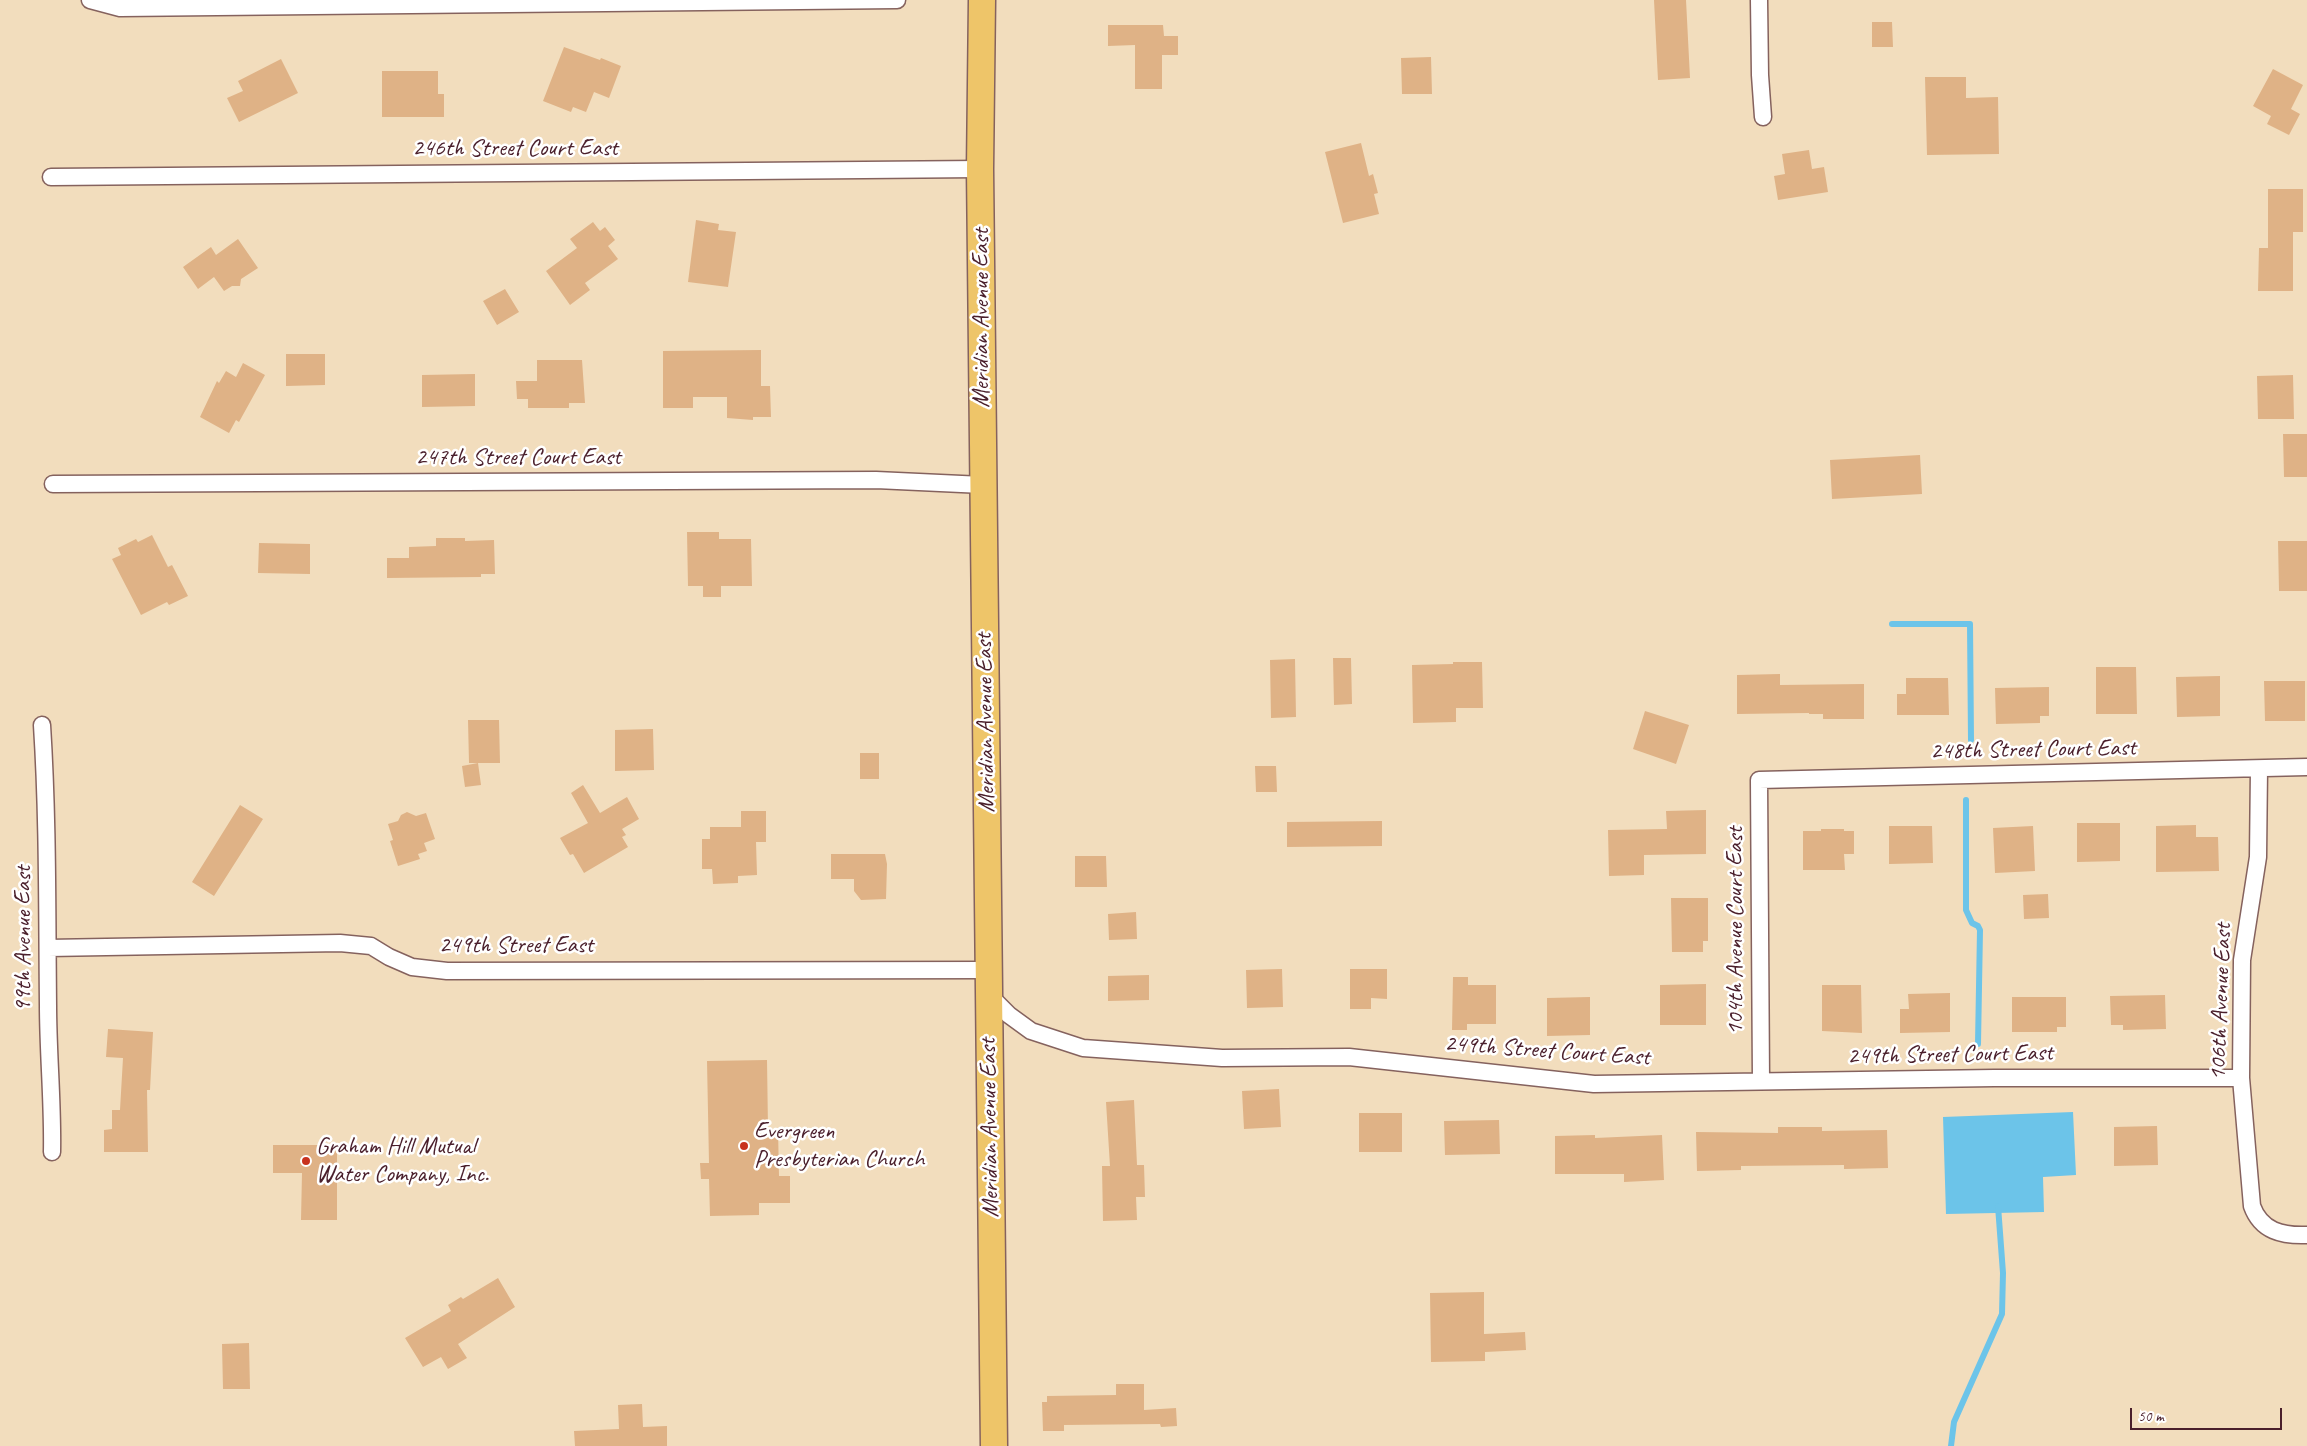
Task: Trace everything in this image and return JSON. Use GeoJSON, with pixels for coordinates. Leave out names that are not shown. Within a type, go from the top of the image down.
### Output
{"type":"FeatureCollection","features":[{"type":"Feature","properties":{"kind":"main road","name":"Meridian Avenue East"},"geometry":{"type":"LineString","coordinates":[[982,0],[980,169],[994,1446]]}},
{"type":"Feature","properties":{"kind":"street"},"geometry":{"type":"LineString","coordinates":[[90,0],[120,8],[130,8],[897,0]]}},
{"type":"Feature","properties":{"kind":"street"},"geometry":{"type":"LineString","coordinates":[[1759,0],[1760,75],[1763,117]]}},
{"type":"Feature","properties":{"kind":"street","name":"246th Street Court East"},"geometry":{"type":"LineString","coordinates":[[51,176],[980,169]]}},
{"type":"Feature","properties":{"kind":"street","name":"247th Street Court East"},"geometry":{"type":"LineString","coordinates":[[53,484],[876,480],[983,485]]}},
{"type":"Feature","properties":{"kind":"street","name":"99th Avenue East"},"geometry":{"type":"LineString","coordinates":[[42,725],[46,791],[52,1152]]}},
{"type":"Feature","properties":{"kind":"street","name":"248th Street Court East"},"geometry":{"type":"LineString","coordinates":[[1760,780],[2307,768]]}},
{"type":"Feature","properties":{"kind":"street","name":"106th Avenue East"},"geometry":{"type":"LineString","coordinates":[[2259,769],[2258,857],[2242,960],[2241,1078],[2252,1206],[2255,1215],[2269,1230],[2294,1235],[2307,1235]]}},
{"type":"Feature","properties":{"kind":"street","name":"104th Avenue Court East"},"geometry":{"type":"LineString","coordinates":[[1760,780],[1761,1081]]}},
{"type":"Feature","properties":{"kind":"street","name":"249th Street East"},"geometry":{"type":"LineString","coordinates":[[48,948],[340,943],[371,946],[388,957],[412,967],[447,971],[494,973],[625,970],[989,982]]}},
{"type":"Feature","properties":{"kind":"street","name":"249th Street Court East"},"geometry":{"type":"LineString","coordinates":[[989,982],[1009,1015],[1031,1031],[1070,1045],[1110,1050],[1222,1058],[1349,1057],[1594,1084],[2241,1078]]}},
{"type":"Feature","properties":{"kind":"water"},"geometry":{"type":"Polygon","coordinates":[[[2073,1112],[2076,1175],[2043,1177],[2044,1212],[1946,1214],[1943,1117],[2073,1112]]]}},
{"type":"Feature","properties":{"kind":"building"},"geometry":{"type":"Polygon","coordinates":[[[1654,0],[1686,0],[1690,78],[1658,80],[1654,0]]]}},
{"type":"Feature","properties":{"kind":"building"},"geometry":{"type":"Polygon","coordinates":[[[1872,22],[1892,22],[1893,47],[1872,47],[1872,22]]]}},
{"type":"Feature","properties":{"kind":"building"},"geometry":{"type":"Polygon","coordinates":[[[1108,25],[1163,25],[1164,36],[1178,36],[1178,55],[1162,55],[1162,89],[1135,89],[1135,45],[1108,46],[1108,25]]]}},
{"type":"Feature","properties":{"kind":"building"},"geometry":{"type":"Polygon","coordinates":[[[564,47],[621,66],[609,98],[594,92],[586,112],[573,107],[571,112],[543,101],[564,47]]]}},
{"type":"Feature","properties":{"kind":"building"},"geometry":{"type":"Polygon","coordinates":[[[1431,57],[1432,94],[1402,94],[1401,58],[1431,57]]]}},
{"type":"Feature","properties":{"kind":"building"},"geometry":{"type":"Polygon","coordinates":[[[281,59],[298,93],[239,122],[227,98],[243,91],[238,81],[281,59]]]}},
{"type":"Feature","properties":{"kind":"building"},"geometry":{"type":"Polygon","coordinates":[[[2273,69],[2303,85],[2291,109],[2300,114],[2289,135],[2267,124],[2271,116],[2253,106],[2273,69]]]}},
{"type":"Feature","properties":{"kind":"building"},"geometry":{"type":"Polygon","coordinates":[[[382,71],[438,71],[438,94],[444,94],[444,117],[382,117],[382,71]]]}},
{"type":"Feature","properties":{"kind":"building"},"geometry":{"type":"Polygon","coordinates":[[[1925,77],[1966,77],[1966,98],[1998,97],[1999,154],[1927,155],[1925,77]]]}},
{"type":"Feature","properties":{"kind":"building"},"geometry":{"type":"Polygon","coordinates":[[[1361,143],[1369,176],[1373,174],[1378,193],[1374,194],[1379,214],[1343,223],[1325,152],[1361,143]]]}},
{"type":"Feature","properties":{"kind":"building"},"geometry":{"type":"Polygon","coordinates":[[[1809,150],[1812,169],[1824,167],[1828,192],[1778,200],[1774,176],[1785,174],[1782,154],[1809,150]]]}},
{"type":"Feature","properties":{"kind":"building"},"geometry":{"type":"Polygon","coordinates":[[[2268,189],[2303,189],[2303,232],[2293,232],[2293,291],[2258,291],[2259,248],[2268,248],[2268,189]]]}},
{"type":"Feature","properties":{"kind":"building"},"geometry":{"type":"Polygon","coordinates":[[[696,220],[719,224],[718,230],[736,232],[728,287],[688,282],[696,220]]]}},
{"type":"Feature","properties":{"kind":"building"},"geometry":{"type":"Polygon","coordinates":[[[593,222],[600,231],[605,227],[615,240],[608,246],[618,259],[585,283],[590,290],[570,305],[546,271],[577,248],[570,239],[593,222]]]}},
{"type":"Feature","properties":{"kind":"building"},"geometry":{"type":"Polygon","coordinates":[[[238,239],[258,268],[241,279],[240,286],[232,286],[224,291],[214,277],[198,289],[183,267],[211,247],[216,255],[238,239]]]}},
{"type":"Feature","properties":{"kind":"building"},"geometry":{"type":"Polygon","coordinates":[[[505,289],[519,312],[497,325],[483,301],[505,289]]]}},
{"type":"Feature","properties":{"kind":"building"},"geometry":{"type":"Polygon","coordinates":[[[761,350],[761,386],[770,386],[771,417],[753,417],[753,420],[727,418],[727,397],[693,397],[693,408],[663,408],[663,351],[761,350]]]}},
{"type":"Feature","properties":{"kind":"building"},"geometry":{"type":"Polygon","coordinates":[[[286,354],[325,354],[325,385],[286,386],[286,354]]]}},
{"type":"Feature","properties":{"kind":"building"},"geometry":{"type":"Polygon","coordinates":[[[537,360],[582,360],[585,403],[569,403],[569,408],[528,408],[528,399],[517,399],[516,381],[537,381],[537,360]]]}},
{"type":"Feature","properties":{"kind":"building"},"geometry":{"type":"Polygon","coordinates":[[[243,363],[265,375],[239,422],[236,420],[229,433],[200,417],[217,381],[219,383],[226,371],[236,377],[243,363]]]}},
{"type":"Feature","properties":{"kind":"building"},"geometry":{"type":"Polygon","coordinates":[[[475,374],[475,406],[422,407],[422,375],[475,374]]]}},
{"type":"Feature","properties":{"kind":"building"},"geometry":{"type":"Polygon","coordinates":[[[2293,375],[2294,419],[2258,419],[2257,376],[2293,375]]]}},
{"type":"Feature","properties":{"kind":"building"},"geometry":{"type":"Polygon","coordinates":[[[2283,434],[2307,434],[2307,477],[2284,477],[2283,434]]]}},
{"type":"Feature","properties":{"kind":"building"},"geometry":{"type":"Polygon","coordinates":[[[1920,455],[1922,494],[1832,499],[1830,460],[1920,455]]]}},
{"type":"Feature","properties":{"kind":"building"},"geometry":{"type":"Polygon","coordinates":[[[687,532],[719,532],[719,539],[751,539],[752,586],[721,586],[721,597],[703,597],[703,586],[688,586],[687,532]]]}},
{"type":"Feature","properties":{"kind":"building"},"geometry":{"type":"Polygon","coordinates":[[[152,535],[168,567],[172,565],[188,596],[169,605],[167,602],[141,615],[112,559],[121,555],[118,548],[136,539],[138,542],[152,535]]]}},
{"type":"Feature","properties":{"kind":"building"},"geometry":{"type":"Polygon","coordinates":[[[436,538],[465,538],[465,541],[494,540],[495,574],[481,574],[481,577],[387,578],[387,558],[409,558],[409,547],[436,546],[436,538]]]}},
{"type":"Feature","properties":{"kind":"building"},"geometry":{"type":"Polygon","coordinates":[[[2278,541],[2307,541],[2307,591],[2279,591],[2278,541]]]}},
{"type":"Feature","properties":{"kind":"building"},"geometry":{"type":"Polygon","coordinates":[[[259,543],[310,544],[310,574],[258,573],[259,543]]]}},
{"type":"Feature","properties":{"kind":"building"},"geometry":{"type":"Polygon","coordinates":[[[1333,658],[1351,658],[1352,704],[1334,705],[1333,658]]]}},
{"type":"Feature","properties":{"kind":"building"},"geometry":{"type":"Polygon","coordinates":[[[1295,659],[1296,717],[1271,718],[1270,660],[1295,659]]]}},
{"type":"Feature","properties":{"kind":"building"},"geometry":{"type":"Polygon","coordinates":[[[1453,662],[1482,662],[1483,708],[1456,708],[1456,722],[1413,723],[1412,665],[1453,664],[1453,662]]]}},
{"type":"Feature","properties":{"kind":"building"},"geometry":{"type":"Polygon","coordinates":[[[2096,667],[2136,667],[2137,714],[2096,714],[2096,667]]]}},
{"type":"Feature","properties":{"kind":"building"},"geometry":{"type":"Polygon","coordinates":[[[1780,674],[1780,685],[1864,684],[1864,719],[1823,719],[1823,714],[1809,713],[1737,714],[1737,675],[1780,674]]]}},
{"type":"Feature","properties":{"kind":"building"},"geometry":{"type":"Polygon","coordinates":[[[2220,676],[2220,716],[2177,717],[2176,677],[2220,676]]]}},
{"type":"Feature","properties":{"kind":"building"},"geometry":{"type":"Polygon","coordinates":[[[1906,678],[1948,678],[1949,715],[1897,715],[1897,694],[1906,694],[1906,678]]]}},
{"type":"Feature","properties":{"kind":"building"},"geometry":{"type":"Polygon","coordinates":[[[2264,681],[2305,681],[2305,721],[2265,721],[2264,681]]]}},
{"type":"Feature","properties":{"kind":"building"},"geometry":{"type":"Polygon","coordinates":[[[2049,687],[2049,716],[2040,716],[2040,723],[1996,724],[1995,688],[2049,687]]]}},
{"type":"Feature","properties":{"kind":"building"},"geometry":{"type":"Polygon","coordinates":[[[1645,711],[1689,725],[1676,764],[1633,749],[1645,711]]]}},
{"type":"Feature","properties":{"kind":"building"},"geometry":{"type":"Polygon","coordinates":[[[468,720],[499,720],[500,763],[469,763],[468,720]]]}},
{"type":"Feature","properties":{"kind":"building"},"geometry":{"type":"Polygon","coordinates":[[[653,729],[654,770],[615,771],[615,730],[653,729]]]}},
{"type":"Feature","properties":{"kind":"building"},"geometry":{"type":"Polygon","coordinates":[[[860,753],[879,753],[879,779],[860,779],[860,753]]]}},
{"type":"Feature","properties":{"kind":"building"},"geometry":{"type":"Polygon","coordinates":[[[478,763],[481,785],[465,787],[462,766],[478,763]]]}},
{"type":"Feature","properties":{"kind":"building"},"geometry":{"type":"Polygon","coordinates":[[[1255,766],[1276,766],[1277,792],[1256,792],[1255,766]]]}},
{"type":"Feature","properties":{"kind":"building"},"geometry":{"type":"Polygon","coordinates":[[[583,785],[600,813],[627,797],[639,819],[622,829],[626,835],[622,837],[628,847],[584,873],[573,854],[570,855],[560,838],[588,823],[571,793],[583,785]]]}},
{"type":"Feature","properties":{"kind":"building"},"geometry":{"type":"Polygon","coordinates":[[[240,805],[263,819],[214,896],[192,882],[240,805]]]}},
{"type":"Feature","properties":{"kind":"building"},"geometry":{"type":"Polygon","coordinates":[[[1706,810],[1706,854],[1644,855],[1644,875],[1609,876],[1608,830],[1667,829],[1666,811],[1706,810]]]}},
{"type":"Feature","properties":{"kind":"building"},"geometry":{"type":"Polygon","coordinates":[[[741,811],[766,811],[766,842],[756,842],[757,875],[738,876],[738,883],[713,884],[712,869],[702,869],[702,839],[710,839],[710,827],[741,827],[741,811]]]}},
{"type":"Feature","properties":{"kind":"building"},"geometry":{"type":"Polygon","coordinates":[[[407,812],[416,816],[426,813],[435,839],[424,843],[427,851],[418,854],[420,859],[398,866],[390,841],[393,840],[388,824],[398,821],[401,815],[407,812]]]}},
{"type":"Feature","properties":{"kind":"building"},"geometry":{"type":"Polygon","coordinates":[[[1382,821],[1382,846],[1287,847],[1287,822],[1382,821]]]}},
{"type":"Feature","properties":{"kind":"building"},"geometry":{"type":"Polygon","coordinates":[[[2077,823],[2120,823],[2120,861],[2077,862],[2077,823]]]}},
{"type":"Feature","properties":{"kind":"building"},"geometry":{"type":"Polygon","coordinates":[[[2196,825],[2196,837],[2218,837],[2219,871],[2156,872],[2156,826],[2196,825]]]}},
{"type":"Feature","properties":{"kind":"building"},"geometry":{"type":"Polygon","coordinates":[[[1889,826],[1932,826],[1933,863],[1889,864],[1889,826]]]}},
{"type":"Feature","properties":{"kind":"building"},"geometry":{"type":"Polygon","coordinates":[[[2033,826],[2035,871],[1995,873],[1993,828],[2033,826]]]}},
{"type":"Feature","properties":{"kind":"building"},"geometry":{"type":"Polygon","coordinates":[[[1821,829],[1854,831],[1854,854],[1844,854],[1845,870],[1803,870],[1803,831],[1821,831],[1821,829]]]}},
{"type":"Feature","properties":{"kind":"building"},"geometry":{"type":"Polygon","coordinates":[[[831,854],[885,854],[887,864],[886,899],[861,900],[854,891],[854,879],[831,879],[831,854]]]}},
{"type":"Feature","properties":{"kind":"building"},"geometry":{"type":"Polygon","coordinates":[[[1075,856],[1106,856],[1107,887],[1075,887],[1075,856]]]}},
{"type":"Feature","properties":{"kind":"building"},"geometry":{"type":"Polygon","coordinates":[[[2048,894],[2049,918],[2024,919],[2023,895],[2048,894]]]}},
{"type":"Feature","properties":{"kind":"building"},"geometry":{"type":"Polygon","coordinates":[[[1671,898],[1708,898],[1708,941],[1703,941],[1703,952],[1672,952],[1671,898]]]}},
{"type":"Feature","properties":{"kind":"building"},"geometry":{"type":"Polygon","coordinates":[[[1136,912],[1137,939],[1109,940],[1108,914],[1136,912]]]}},
{"type":"Feature","properties":{"kind":"building"},"geometry":{"type":"Polygon","coordinates":[[[1282,969],[1283,1007],[1247,1008],[1246,970],[1282,969]]]}},
{"type":"Feature","properties":{"kind":"building"},"geometry":{"type":"Polygon","coordinates":[[[1350,969],[1387,969],[1387,999],[1371,998],[1371,1009],[1350,1009],[1350,969]]]}},
{"type":"Feature","properties":{"kind":"building"},"geometry":{"type":"Polygon","coordinates":[[[1149,975],[1149,1000],[1108,1001],[1108,976],[1149,975]]]}},
{"type":"Feature","properties":{"kind":"building"},"geometry":{"type":"Polygon","coordinates":[[[1453,977],[1468,977],[1468,985],[1496,985],[1496,1024],[1467,1024],[1467,1030],[1452,1030],[1453,977]]]}},
{"type":"Feature","properties":{"kind":"building"},"geometry":{"type":"Polygon","coordinates":[[[1706,984],[1706,1025],[1660,1025],[1660,985],[1706,984]]]}},
{"type":"Feature","properties":{"kind":"building"},"geometry":{"type":"Polygon","coordinates":[[[1822,985],[1861,985],[1862,1033],[1822,1031],[1822,985]]]}},
{"type":"Feature","properties":{"kind":"building"},"geometry":{"type":"Polygon","coordinates":[[[1950,993],[1950,1032],[1900,1033],[1900,1009],[1909,1009],[1908,994],[1950,993]]]}},
{"type":"Feature","properties":{"kind":"building"},"geometry":{"type":"Polygon","coordinates":[[[2165,995],[2166,1029],[2123,1030],[2123,1025],[2111,1025],[2110,996],[2165,995]]]}},
{"type":"Feature","properties":{"kind":"building"},"geometry":{"type":"Polygon","coordinates":[[[1590,997],[1590,1035],[1547,1036],[1547,998],[1590,997]]]}},
{"type":"Feature","properties":{"kind":"building"},"geometry":{"type":"Polygon","coordinates":[[[2012,997],[2066,997],[2066,1027],[2057,1027],[2057,1032],[2012,1032],[2012,997]]]}},
{"type":"Feature","properties":{"kind":"building"},"geometry":{"type":"Polygon","coordinates":[[[108,1029],[153,1032],[150,1090],[147,1090],[148,1152],[104,1152],[104,1130],[112,1129],[112,1110],[120,1110],[123,1058],[106,1057],[108,1029]]]}},
{"type":"Feature","properties":{"kind":"building","name":"Evergreen Presbyterian Church"},"geometry":{"type":"Polygon","coordinates":[[[767,1060],[768,1129],[778,1129],[779,1176],[790,1176],[790,1203],[759,1203],[759,1215],[710,1216],[709,1179],[701,1179],[700,1163],[709,1163],[707,1061],[767,1060]]]}},
{"type":"Feature","properties":{"kind":"building"},"geometry":{"type":"Polygon","coordinates":[[[1279,1089],[1281,1127],[1244,1129],[1242,1091],[1279,1089]]]}},
{"type":"Feature","properties":{"kind":"building"},"geometry":{"type":"Polygon","coordinates":[[[1134,1100],[1137,1165],[1144,1165],[1145,1197],[1136,1197],[1137,1220],[1103,1221],[1102,1166],[1110,1166],[1106,1102],[1134,1100]]]}},
{"type":"Feature","properties":{"kind":"building"},"geometry":{"type":"Polygon","coordinates":[[[1359,1113],[1402,1113],[1402,1152],[1359,1152],[1359,1113]]]}},
{"type":"Feature","properties":{"kind":"building"},"geometry":{"type":"Polygon","coordinates":[[[1499,1120],[1500,1154],[1445,1155],[1444,1121],[1499,1120]]]}},
{"type":"Feature","properties":{"kind":"building"},"geometry":{"type":"Polygon","coordinates":[[[2157,1126],[2158,1165],[2114,1166],[2114,1127],[2157,1126]]]}},
{"type":"Feature","properties":{"kind":"building"},"geometry":{"type":"Polygon","coordinates":[[[1778,1127],[1822,1127],[1822,1131],[1887,1130],[1888,1168],[1844,1169],[1844,1165],[1741,1166],[1741,1170],[1697,1171],[1696,1132],[1778,1133],[1778,1127]]]}},
{"type":"Feature","properties":{"kind":"building"},"geometry":{"type":"Polygon","coordinates":[[[1595,1135],[1595,1138],[1662,1135],[1664,1180],[1624,1182],[1624,1174],[1555,1174],[1555,1136],[1595,1135]]]}},
{"type":"Feature","properties":{"kind":"building"},"geometry":{"type":"Polygon","coordinates":[[[273,1145],[337,1145],[337,1220],[301,1220],[302,1173],[273,1173],[273,1145]]]}},
{"type":"Feature","properties":{"kind":"building"},"geometry":{"type":"Polygon","coordinates":[[[498,1278],[515,1307],[458,1344],[467,1358],[448,1369],[441,1357],[423,1367],[405,1338],[451,1311],[448,1305],[461,1297],[463,1299],[498,1278]]]}},
{"type":"Feature","properties":{"kind":"building"},"geometry":{"type":"Polygon","coordinates":[[[1484,1292],[1484,1334],[1525,1332],[1526,1350],[1485,1352],[1485,1361],[1431,1362],[1430,1293],[1484,1292]]]}},
{"type":"Feature","properties":{"kind":"building"},"geometry":{"type":"Polygon","coordinates":[[[249,1343],[250,1389],[223,1389],[222,1344],[249,1343]]]}},
{"type":"Feature","properties":{"kind":"building"},"geometry":{"type":"Polygon","coordinates":[[[1116,1384],[1144,1384],[1144,1410],[1176,1408],[1177,1426],[1161,1427],[1160,1424],[1064,1425],[1064,1431],[1043,1431],[1042,1402],[1047,1402],[1047,1396],[1116,1395],[1116,1384]]]}},
{"type":"Feature","properties":{"kind":"building"},"geometry":{"type":"Polygon","coordinates":[[[642,1404],[643,1427],[667,1426],[667,1446],[575,1446],[574,1431],[619,1429],[618,1405],[642,1404]]]}},
{"type":"Feature","properties":{"kind":"waterway"},"geometry":{"type":"LineString","coordinates":[[1892,624],[1970,624],[1971,740]]}},
{"type":"Feature","properties":{"kind":"waterway"},"geometry":{"type":"LineString","coordinates":[[1966,800],[1966,910],[1972,923],[1978,926],[1980,930],[1978,1044]]}},
{"type":"Feature","properties":{"kind":"waterway"},"geometry":{"type":"LineString","coordinates":[[1951,1446],[1954,1422],[2002,1314],[2003,1273],[1998,1206]]}},
{"type":"Feature","properties":{"kind":"place","name":"Evergreen Presbyterian Church"},"geometry":{"type":"Point","coordinates":[744,1146]}},
{"type":"Feature","properties":{"kind":"place","name":"Graham Hill Mutual Water Company, Inc."},"geometry":{"type":"Point","coordinates":[306,1161]}}]}
